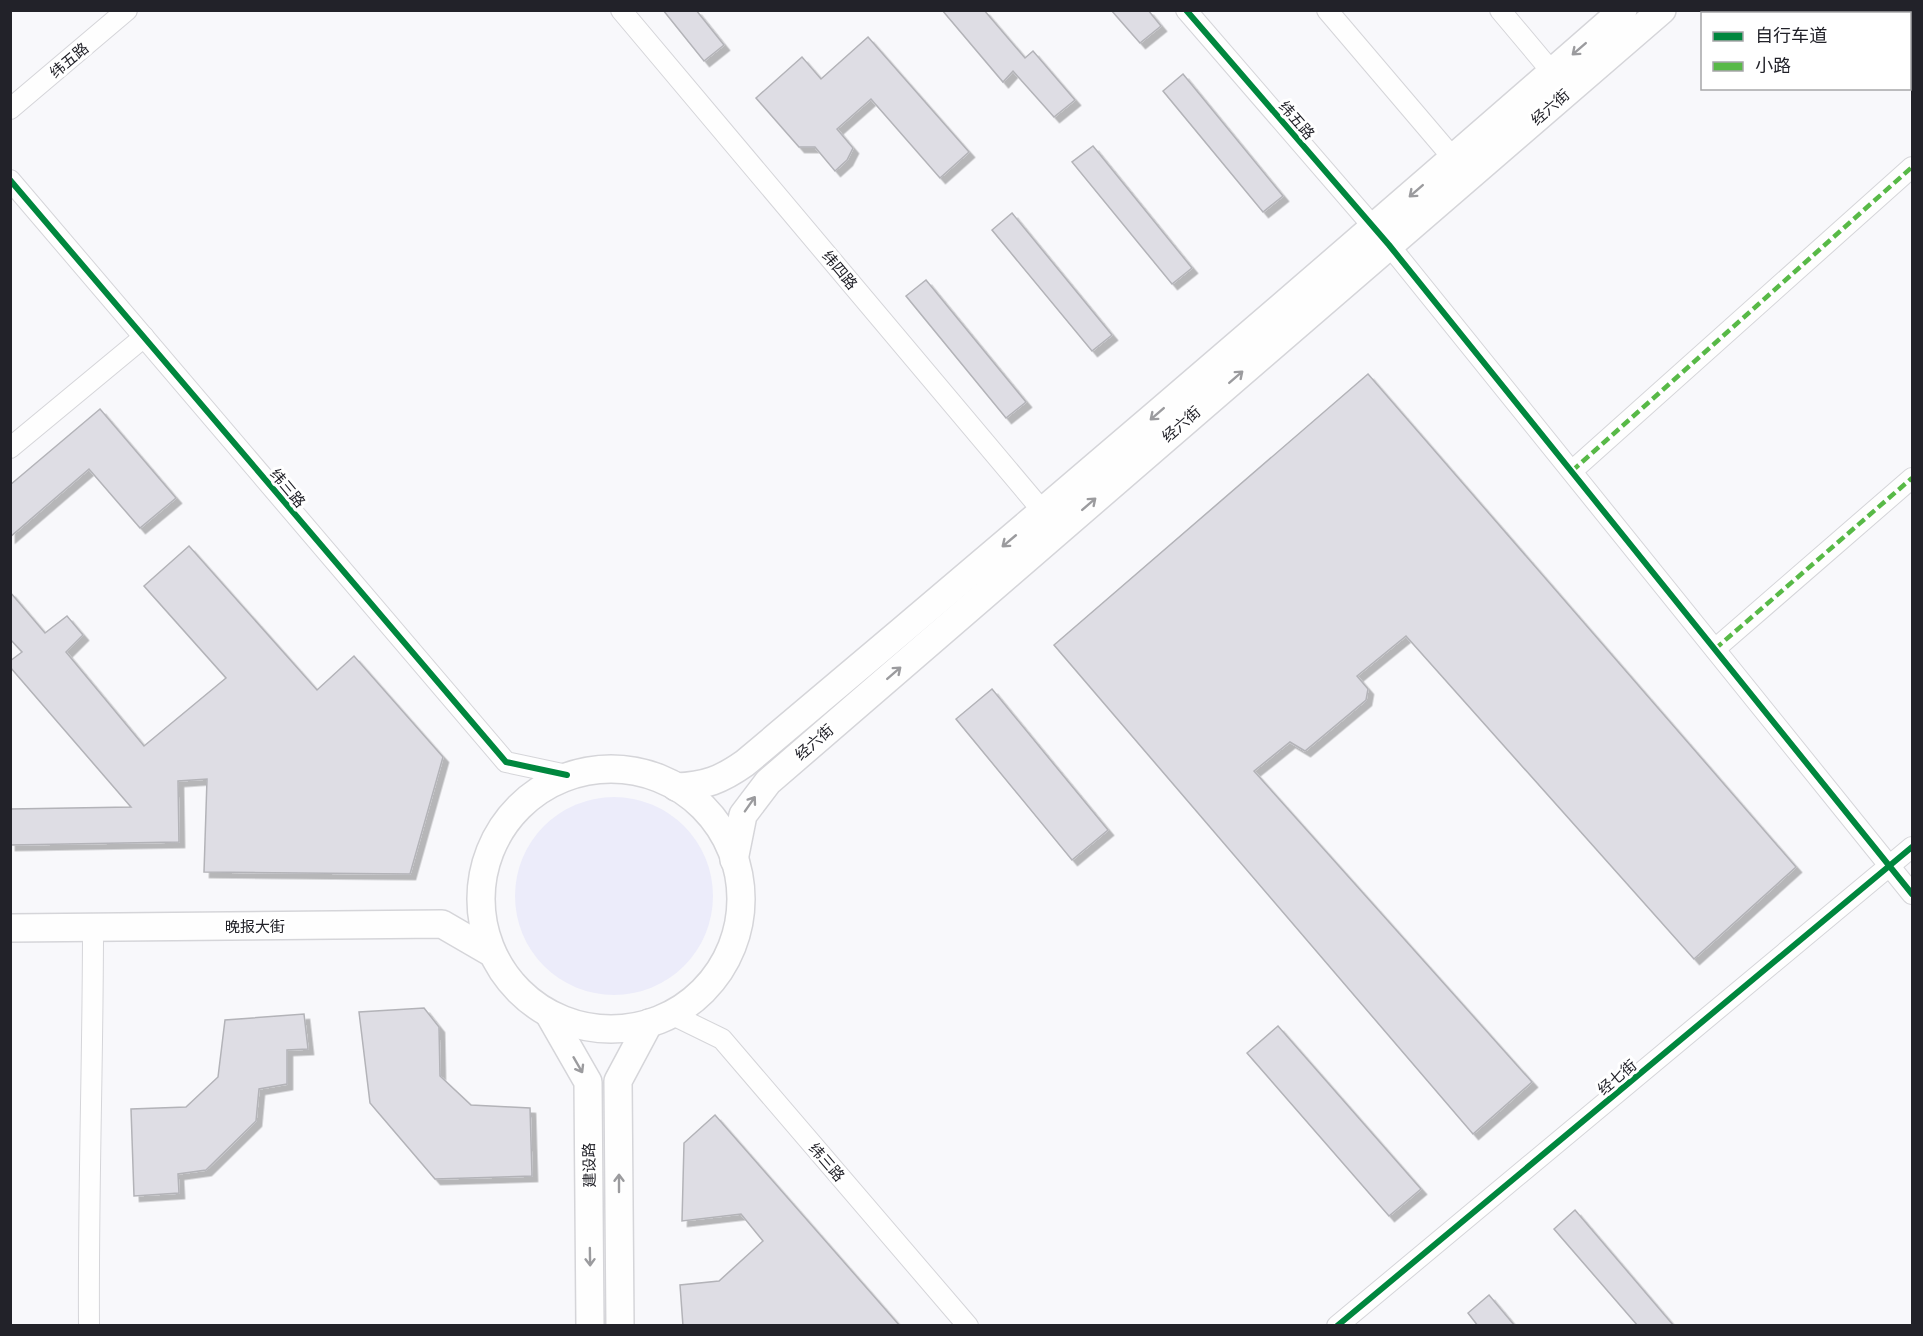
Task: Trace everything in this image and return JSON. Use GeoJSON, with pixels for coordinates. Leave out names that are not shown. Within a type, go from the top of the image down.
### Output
{"type":"FeatureCollection","features":[{"type":"Feature","properties":{"kind":"main road","name":"经六街"},"geometry":{"type":"LineString","coordinates":[[1382,236],[1453,158],[1623,10]]}},
{"type":"Feature","properties":{"kind":"main road","name":"经六街"},"geometry":{"type":"LineString","coordinates":[[734,860],[743,815],[768,782],[1051,521],[1382,236],[1662,10]]}},
{"type":"Feature","properties":{"kind":"main road","name":"经六街"},"geometry":{"type":"LineString","coordinates":[[676,787],[709,783],[725,777],[745,763],[1051,521]]}},
{"type":"Feature","properties":{"kind":"main road"},"geometry":{"type":"LineString","coordinates":[[610,768],[653,775],[676,787],[691,796],[721,828],[738,868],[741,912],[730,954],[706,989],[661,1019],[632,1028],[590,1028],[549,1014],[515,988],[492,953],[481,912],[483,868],[500,828],[530,796],[567,775],[610,768]]}},
{"type":"Feature","properties":{"kind":"main road","name":"晚报大街"},"geometry":{"type":"LineString","coordinates":[[10,928],[442,924],[492,953]]}},
{"type":"Feature","properties":{"kind":"main road","name":"建设路"},"geometry":{"type":"LineString","coordinates":[[549,1014],[588,1082],[590,1326]]}},
{"type":"Feature","properties":{"kind":"main road","name":"建设路"},"geometry":{"type":"LineString","coordinates":[[620,1326],[618,1082],[661,1019]]}},
{"type":"Feature","properties":{"kind":"street","name":"纬五路"},"geometry":{"type":"LineString","coordinates":[[10,109],[127,10]]}},
{"type":"Feature","properties":{"kind":"street","name":"纬四路"},"geometry":{"type":"LineString","coordinates":[[621,10],[1051,521]]}},
{"type":"Feature","properties":{"kind":"street","name":"纬五路"},"geometry":{"type":"LineString","coordinates":[[1186,10],[1382,236],[1912,894]]}},
{"type":"Feature","properties":{"kind":"street"},"geometry":{"type":"LineString","coordinates":[[1327,10],[1453,158]]}},
{"type":"Feature","properties":{"kind":"street"},"geometry":{"type":"LineString","coordinates":[[1500,10],[1552,72]]}},
{"type":"Feature","properties":{"kind":"street"},"geometry":{"type":"LineString","coordinates":[[1572,471],[1912,167]]}},
{"type":"Feature","properties":{"kind":"street","name":"纬三路"},"geometry":{"type":"LineString","coordinates":[[10,180],[506,762],[567,775]]}},
{"type":"Feature","properties":{"kind":"street"},"geometry":{"type":"LineString","coordinates":[[10,448],[144,337]]}},
{"type":"Feature","properties":{"kind":"street"},"geometry":{"type":"LineString","coordinates":[[1714,649],[1912,478]]}},
{"type":"Feature","properties":{"kind":"street","name":"经七街"},"geometry":{"type":"LineString","coordinates":[[1337,1326],[1912,847]]}},
{"type":"Feature","properties":{"kind":"street"},"geometry":{"type":"LineString","coordinates":[[89,1326],[88,1236],[93,1044],[93,927]]}},
{"type":"Feature","properties":{"kind":"street","name":"纬三路"},"geometry":{"type":"LineString","coordinates":[[661,1019],[722,1039],[968,1326]]}},
{"type":"Feature","properties":{"kind":"shaded area"},"geometry":{"type":"Polygon","coordinates":[[[604,797],[624,797],[661,808],[691,833],[706,858],[712,877],[712,915],[702,943],[677,973],[661,984],[643,991],[624,995],[604,995],[567,984],[537,959],[526,943],[519,925],[515,906],[515,886],[526,849],[551,819],[567,808],[585,801],[604,797]]]}},
{"type":"Feature","properties":{"kind":"building"},"geometry":{"type":"Polygon","coordinates":[[[663,10],[696,10],[724,45],[704,61],[663,10]]]}},
{"type":"Feature","properties":{"kind":"building"},"geometry":{"type":"Polygon","coordinates":[[[942,10],[984,10],[1025,58],[1033,51],[1075,100],[1054,117],[1013,71],[1003,82],[942,10]]]}},
{"type":"Feature","properties":{"kind":"building"},"geometry":{"type":"Polygon","coordinates":[[[1111,10],[1148,10],[1161,26],[1140,43],[1111,10]]]}},
{"type":"Feature","properties":{"kind":"building"},"geometry":{"type":"Polygon","coordinates":[[[868,37],[969,152],[940,178],[871,99],[837,129],[853,148],[847,160],[835,171],[815,147],[799,147],[756,98],[802,57],[821,79],[868,37]]]}},
{"type":"Feature","properties":{"kind":"building"},"geometry":{"type":"Polygon","coordinates":[[[1183,74],[1283,196],[1263,212],[1163,91],[1183,74]]]}},
{"type":"Feature","properties":{"kind":"building"},"geometry":{"type":"Polygon","coordinates":[[[1093,146],[1192,268],[1172,284],[1072,162],[1093,146]]]}},
{"type":"Feature","properties":{"kind":"building"},"geometry":{"type":"Polygon","coordinates":[[[1012,213],[1112,335],[1092,351],[992,230],[1012,213]]]}},
{"type":"Feature","properties":{"kind":"building"},"geometry":{"type":"Polygon","coordinates":[[[926,280],[1026,402],[1006,418],[906,296],[926,280]]]}},
{"type":"Feature","properties":{"kind":"building"},"geometry":{"type":"Polygon","coordinates":[[[1368,374],[1796,867],[1694,959],[1406,636],[1357,676],[1368,689],[1366,700],[1305,751],[1290,742],[1254,771],[1532,1082],[1473,1134],[1054,645],[1368,374]]]}},
{"type":"Feature","properties":{"kind":"building"},"geometry":{"type":"Polygon","coordinates":[[[100,409],[176,498],[140,528],[89,469],[10,537],[10,485],[100,409]]]}},
{"type":"Feature","properties":{"kind":"building"},"geometry":{"type":"Polygon","coordinates":[[[189,546],[317,690],[354,656],[443,757],[410,874],[204,872],[207,779],[178,781],[179,842],[10,845],[10,809],[131,807],[10,667],[10,661],[22,652],[10,639],[10,592],[45,633],[67,616],[83,635],[66,652],[144,746],[226,678],[144,586],[189,546]]]}},
{"type":"Feature","properties":{"kind":"building"},"geometry":{"type":"Polygon","coordinates":[[[992,689],[1108,830],[1072,860],[956,719],[992,689]]]}},
{"type":"Feature","properties":{"kind":"building"},"geometry":{"type":"Polygon","coordinates":[[[424,1008],[439,1027],[440,1076],[471,1105],[530,1108],[532,1176],[435,1179],[370,1103],[359,1012],[424,1008]]]}},
{"type":"Feature","properties":{"kind":"building"},"geometry":{"type":"Polygon","coordinates":[[[304,1014],[308,1049],[287,1050],[287,1084],[259,1089],[256,1121],[206,1170],[178,1174],[179,1193],[134,1196],[131,1109],[186,1107],[218,1077],[225,1020],[304,1014]]]}},
{"type":"Feature","properties":{"kind":"building"},"geometry":{"type":"Polygon","coordinates":[[[1278,1026],[1421,1189],[1389,1216],[1247,1053],[1278,1026]]]}},
{"type":"Feature","properties":{"kind":"building"},"geometry":{"type":"Polygon","coordinates":[[[715,1115],[900,1326],[683,1326],[680,1285],[719,1281],[763,1241],[741,1214],[682,1221],[684,1143],[715,1115]]]}},
{"type":"Feature","properties":{"kind":"building"},"geometry":{"type":"Polygon","coordinates":[[[1575,1210],[1674,1326],[1638,1326],[1554,1229],[1575,1210]]]}},
{"type":"Feature","properties":{"kind":"building"},"geometry":{"type":"Polygon","coordinates":[[[1489,1295],[1515,1326],[1478,1326],[1468,1313],[1489,1295]]]}},
{"type":"Feature","properties":{"kind":"marked path"},"geometry":{"type":"LineString","coordinates":[[1572,471],[1912,167]]}},
{"type":"Feature","properties":{"kind":"marked path"},"geometry":{"type":"LineString","coordinates":[[1715,649],[1912,478]]}},
{"type":"Feature","properties":{"kind":"cycle path"},"geometry":{"type":"LineString","coordinates":[[1186,10],[1389,245],[1912,894]]}},
{"type":"Feature","properties":{"kind":"cycle path"},"geometry":{"type":"LineString","coordinates":[[10,180],[506,762],[567,775]]}},
{"type":"Feature","properties":{"kind":"cycle path"},"geometry":{"type":"LineString","coordinates":[[1337,1326],[1912,847]]}}]}
